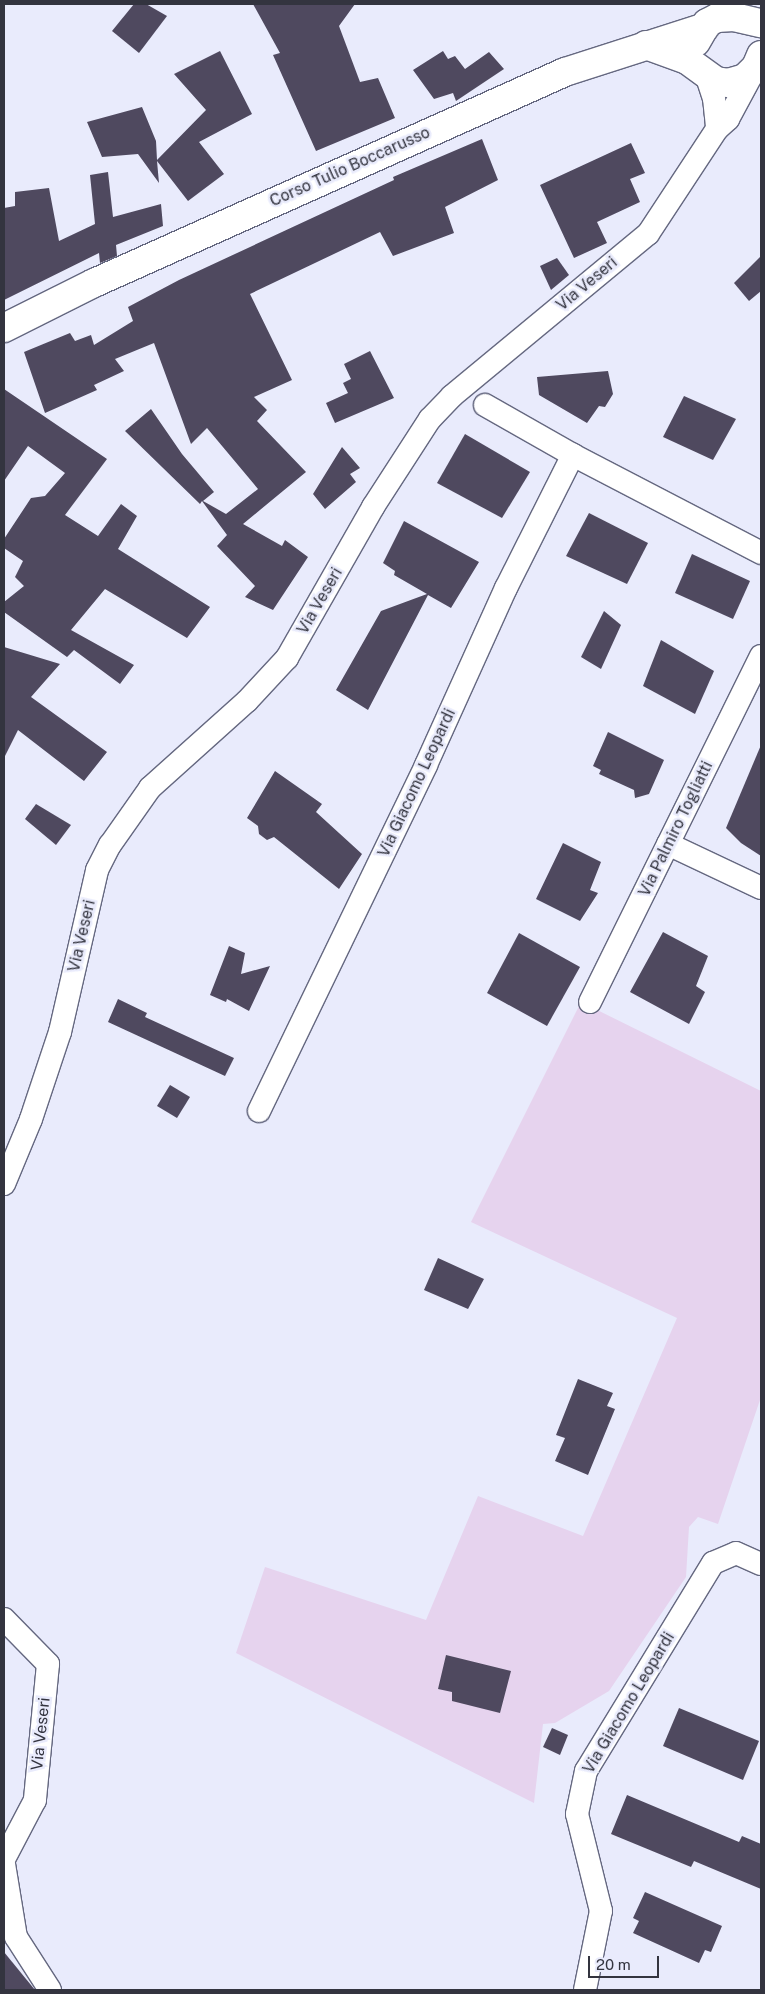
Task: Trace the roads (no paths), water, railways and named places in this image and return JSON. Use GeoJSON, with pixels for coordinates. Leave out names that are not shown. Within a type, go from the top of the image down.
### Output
{"type":"FeatureCollection","features":[{"type":"Feature","properties":{"kind":"street"},"geometry":{"type":"LineString","coordinates":[[646,44],[687,60],[706,74],[716,80],[734,82],[745,78],[759,60],[756,19],[723,17],[705,27],[695,43],[695,54],[706,74],[714,98],[717,129]]}},
{"type":"Feature","properties":{"kind":"street","name":"Corso Tulio Boccarusso"},"geometry":{"type":"LineString","coordinates":[[4,328],[103,279],[529,88],[646,44],[705,27]]}},
{"type":"Feature","properties":{"kind":"street","name":"Via Veseri"},"geometry":{"type":"LineString","coordinates":[[4,1184],[31,1119],[60,1032],[97,870],[110,845],[150,788],[247,701],[287,658],[373,507],[430,419],[452,396],[648,234],[717,129],[742,97],[759,60]]}},
{"type":"Feature","properties":{"kind":"street"},"geometry":{"type":"LineString","coordinates":[[485,405],[573,455],[761,553]]}},
{"type":"Feature","properties":{"kind":"street","name":"Via Giacomo Leopardi"},"geometry":{"type":"LineString","coordinates":[[260,1111],[426,765],[506,588],[573,455]]}},
{"type":"Feature","properties":{"kind":"street","name":"Via Palmiro Togliatti"},"geometry":{"type":"LineString","coordinates":[[590,1002],[761,656]]}},
{"type":"Feature","properties":{"kind":"street"},"geometry":{"type":"LineString","coordinates":[[668,844],[761,888]]}},
{"type":"Feature","properties":{"kind":"street","name":"Via Giacomo Leopardi"},"geometry":{"type":"LineString","coordinates":[[584,1990],[601,1911],[577,1814],[586,1771],[713,1563],[736,1553],[761,1564]]}},
{"type":"Feature","properties":{"kind":"street","name":"Via Veseri"},"geometry":{"type":"LineString","coordinates":[[4,1619],[48,1664],[35,1800],[4,1859]]}},
{"type":"Feature","properties":{"kind":"street"},"geometry":{"type":"LineString","coordinates":[[4,1864],[16,1938],[50,1990]]}}]}
